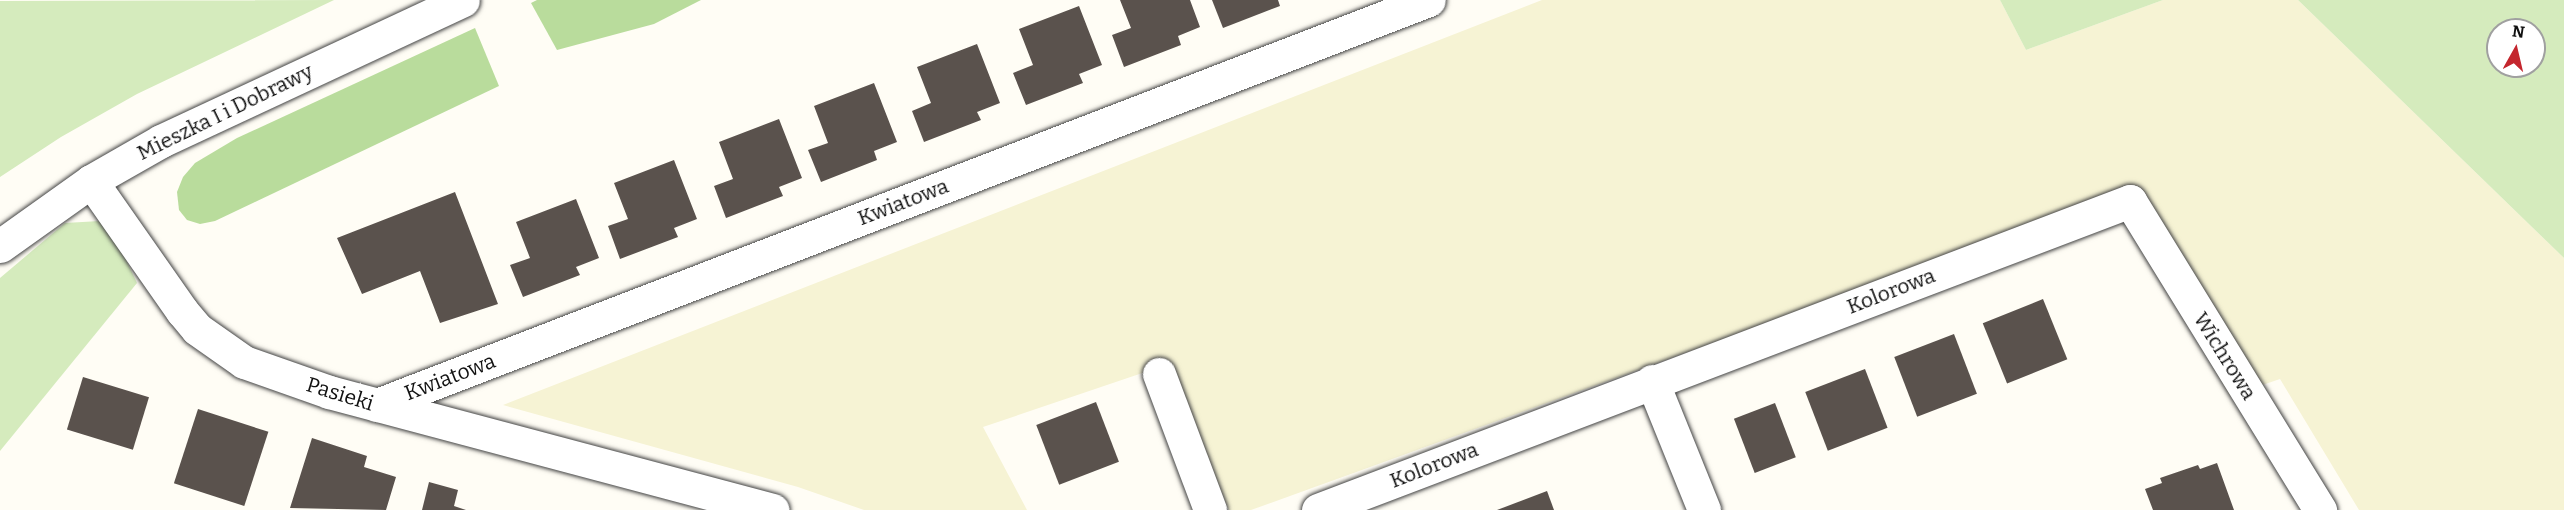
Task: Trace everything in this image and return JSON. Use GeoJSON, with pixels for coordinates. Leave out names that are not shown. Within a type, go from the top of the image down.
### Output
{"type":"FeatureCollection","features":[{"type":"Feature","properties":{"kind":"street","name":"Mieszka I i Dobrawy"},"geometry":{"type":"LineString","coordinates":[[0,246],[91,181],[184,130],[463,0]]}},
{"type":"Feature","properties":{"kind":"street","name":"Kwiatowa"},"geometry":{"type":"LineString","coordinates":[[377,405],[1429,0]]}},
{"type":"Feature","properties":{"kind":"street","name":"Pasieki"},"geometry":{"type":"LineString","coordinates":[[91,181],[197,329],[244,362],[377,405],[774,510]]}},
{"type":"Feature","properties":{"kind":"street","name":"Kolorowa"},"geometry":{"type":"LineString","coordinates":[[1318,510],[2130,201]]}},
{"type":"Feature","properties":{"kind":"street","name":"Wichrowa"},"geometry":{"type":"LineString","coordinates":[[2130,201],[2320,510]]}},
{"type":"Feature","properties":{"kind":"street"},"geometry":{"type":"LineString","coordinates":[[1159,374],[1209,510]]}},
{"type":"Feature","properties":{"kind":"street"},"geometry":{"type":"LineString","coordinates":[[1652,381],[1704,510]]}},
{"type":"Feature","properties":{"kind":"shaded area"},"geometry":{"type":"Polygon","coordinates":[[[1542,0],[2000,0],[2026,50],[2163,0],[2298,0],[2564,258],[2564,510],[2359,510],[2280,379],[2230,396],[2114,198],[1251,510],[1229,510],[1169,364],[983,427],[1027,510],[864,510],[798,487],[503,405],[1542,0]]]}},
{"type":"Feature","properties":{"kind":"green space"},"geometry":{"type":"Polygon","coordinates":[[[334,0],[137,94],[61,137],[0,177],[0,1],[334,0]]]}},
{"type":"Feature","properties":{"kind":"green space"},"geometry":{"type":"Polygon","coordinates":[[[537,0],[701,0],[654,24],[557,50],[531,3],[537,0]]]}},
{"type":"Feature","properties":{"kind":"green space"},"geometry":{"type":"Polygon","coordinates":[[[2000,0],[2163,0],[2026,50],[2000,0]]]}},
{"type":"Feature","properties":{"kind":"green space"},"geometry":{"type":"Polygon","coordinates":[[[2298,0],[2564,0],[2564,258],[2298,0]]]}},
{"type":"Feature","properties":{"kind":"green space"},"geometry":{"type":"Polygon","coordinates":[[[475,28],[499,86],[215,221],[200,224],[187,220],[179,210],[177,192],[183,177],[195,163],[237,138],[475,28]]]}},
{"type":"Feature","properties":{"kind":"green space"},"geometry":{"type":"Polygon","coordinates":[[[100,221],[121,249],[137,283],[0,451],[0,278],[65,223],[100,221]]]}},
{"type":"Feature","properties":{"kind":"building"},"geometry":{"type":"Polygon","coordinates":[[[1120,0],[1190,0],[1200,27],[1178,36],[1181,45],[1124,67],[1112,35],[1131,28],[1120,0]]]}},
{"type":"Feature","properties":{"kind":"building"},"geometry":{"type":"Polygon","coordinates":[[[1212,0],[1278,0],[1280,6],[1223,28],[1212,0]]]}},
{"type":"Feature","properties":{"kind":"building"},"geometry":{"type":"Polygon","coordinates":[[[1079,6],[1102,65],[1079,74],[1083,83],[1026,105],[1013,73],[1033,65],[1019,29],[1079,6]]]}},
{"type":"Feature","properties":{"kind":"building"},"geometry":{"type":"Polygon","coordinates":[[[977,44],[1000,103],[977,112],[981,120],[924,142],[912,111],[931,103],[917,67],[977,44]]]}},
{"type":"Feature","properties":{"kind":"building"},"geometry":{"type":"Polygon","coordinates":[[[874,83],[897,142],[874,151],[877,160],[821,182],[808,150],[828,143],[814,106],[874,83]]]}},
{"type":"Feature","properties":{"kind":"building"},"geometry":{"type":"Polygon","coordinates":[[[779,119],[802,178],[779,187],[783,196],[726,218],[714,186],[733,179],[719,142],[779,119]]]}},
{"type":"Feature","properties":{"kind":"building"},"geometry":{"type":"Polygon","coordinates":[[[674,160],[697,219],[674,228],[678,237],[620,259],[608,226],[628,219],[614,183],[674,160]]]}},
{"type":"Feature","properties":{"kind":"building"},"geometry":{"type":"Polygon","coordinates":[[[455,192],[498,304],[440,323],[420,271],[362,294],[337,238],[455,192]]]}},
{"type":"Feature","properties":{"kind":"building"},"geometry":{"type":"Polygon","coordinates":[[[576,199],[599,258],[576,267],[580,275],[523,297],[510,265],[530,258],[516,222],[576,199]]]}},
{"type":"Feature","properties":{"kind":"building"},"geometry":{"type":"Polygon","coordinates":[[[2043,299],[2067,359],[2007,384],[1983,323],[2043,299]]]}},
{"type":"Feature","properties":{"kind":"building"},"geometry":{"type":"Polygon","coordinates":[[[1954,334],[1977,394],[1917,417],[1894,357],[1954,334]]]}},
{"type":"Feature","properties":{"kind":"building"},"geometry":{"type":"Polygon","coordinates":[[[1865,369],[1888,428],[1828,451],[1805,392],[1865,369]]]}},
{"type":"Feature","properties":{"kind":"building"},"geometry":{"type":"Polygon","coordinates":[[[83,377],[149,397],[133,450],[67,430],[83,377]]]}},
{"type":"Feature","properties":{"kind":"building"},"geometry":{"type":"Polygon","coordinates":[[[1096,402],[1119,462],[1059,485],[1036,425],[1096,402]]]}},
{"type":"Feature","properties":{"kind":"building"},"geometry":{"type":"Polygon","coordinates":[[[1775,403],[1796,457],[1755,473],[1734,419],[1775,403]]]}},
{"type":"Feature","properties":{"kind":"building"},"geometry":{"type":"Polygon","coordinates":[[[198,409],[268,432],[244,506],[174,483],[198,409]]]}},
{"type":"Feature","properties":{"kind":"building"},"geometry":{"type":"Polygon","coordinates":[[[312,438],[367,456],[364,467],[396,477],[386,510],[290,508],[312,438]]]}},
{"type":"Feature","properties":{"kind":"building"},"geometry":{"type":"Polygon","coordinates":[[[2217,463],[2234,510],[2153,510],[2145,489],[2162,483],[2160,478],[2198,465],[2200,469],[2217,463]]]}},
{"type":"Feature","properties":{"kind":"building"},"geometry":{"type":"Polygon","coordinates":[[[429,482],[458,490],[454,506],[466,510],[422,510],[429,482]]]}},
{"type":"Feature","properties":{"kind":"building"},"geometry":{"type":"Polygon","coordinates":[[[1547,491],[1554,510],[1497,510],[1547,491]]]}}]}
